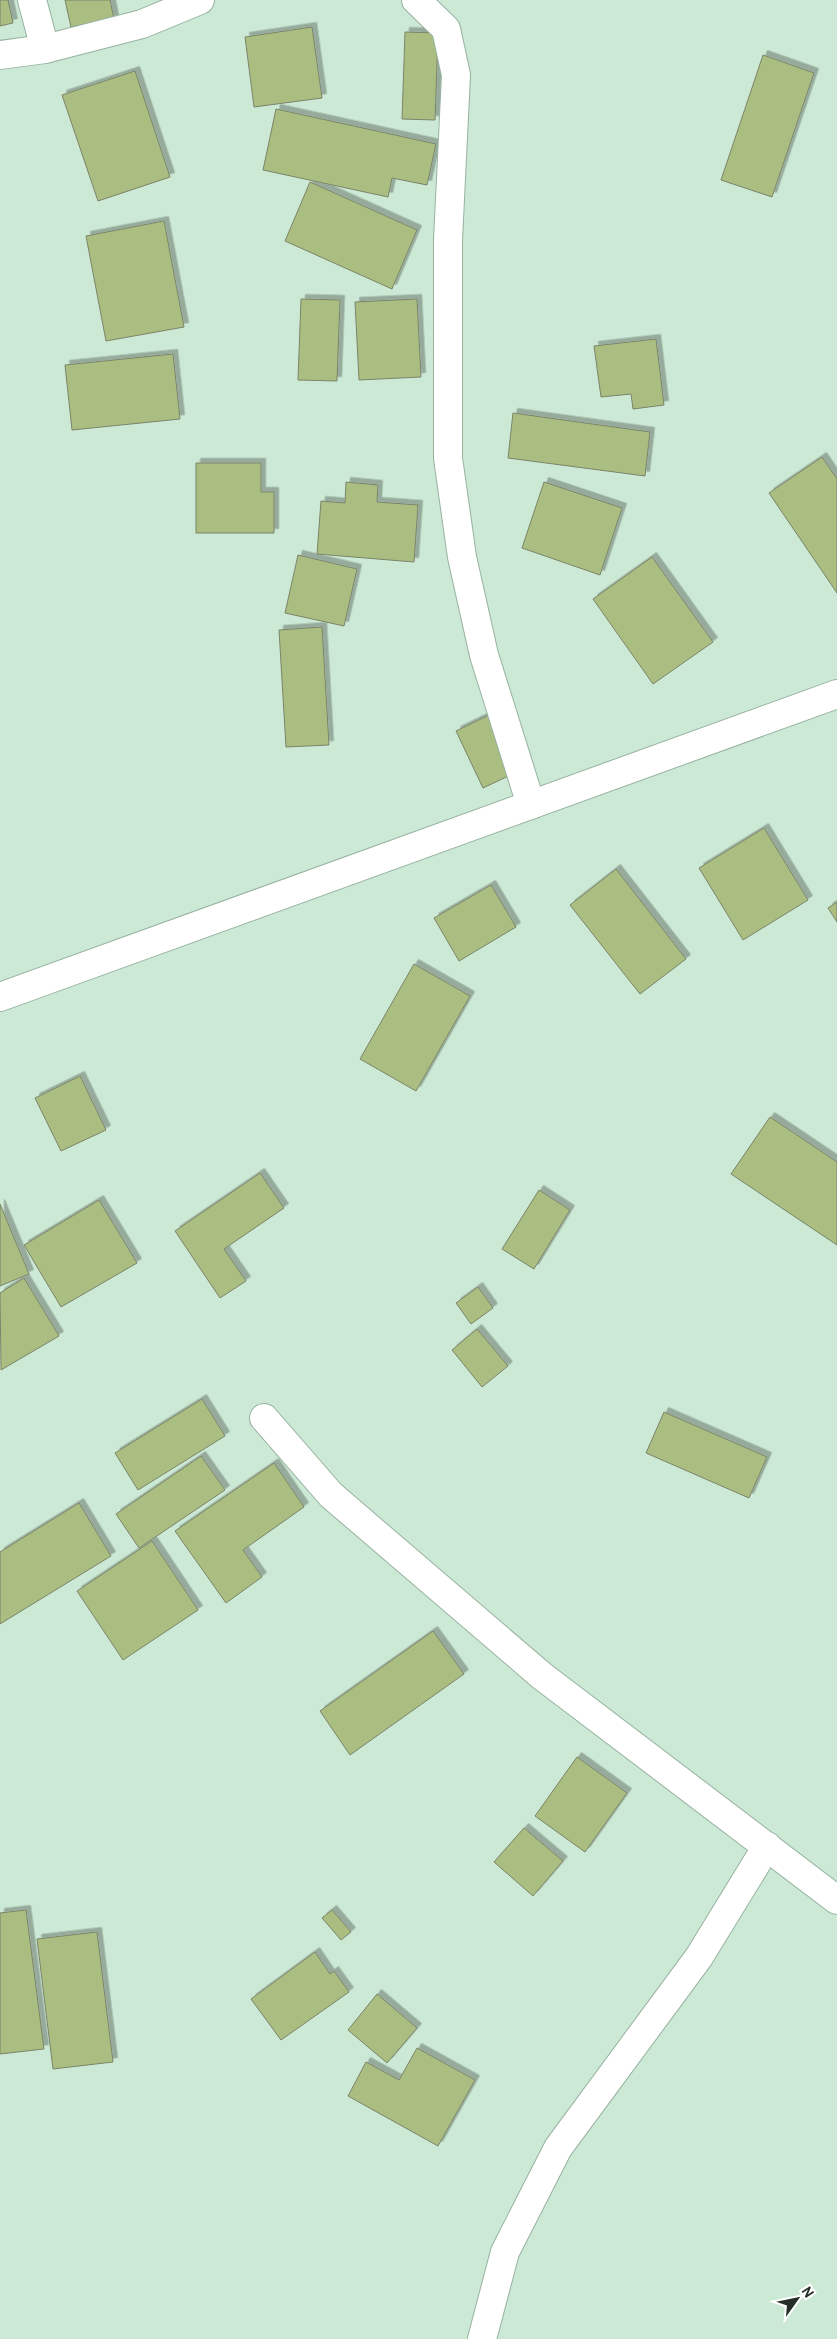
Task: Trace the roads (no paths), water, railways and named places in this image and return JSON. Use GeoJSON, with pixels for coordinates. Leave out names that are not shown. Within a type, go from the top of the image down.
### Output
{"type":"FeatureCollection","features":[{"type":"Feature","properties":{"kind":"street"},"geometry":{"type":"LineString","coordinates":[[32,0],[45,49]]}},
{"type":"Feature","properties":{"kind":"street"},"geometry":{"type":"LineString","coordinates":[[0,55],[45,49],[142,24],[200,0]]}},
{"type":"Feature","properties":{"kind":"street"},"geometry":{"type":"LineString","coordinates":[[416,0],[446,29],[456,75],[448,240],[448,458],[462,557],[484,655],[531,805]]}},
{"type":"Feature","properties":{"kind":"street"},"geometry":{"type":"LineString","coordinates":[[0,997],[837,694]]}},
{"type":"Feature","properties":{"kind":"street"},"geometry":{"type":"LineString","coordinates":[[264,1418],[331,1495],[542,1676],[837,1900]]}},
{"type":"Feature","properties":{"kind":"street"},"geometry":{"type":"LineString","coordinates":[[482,2339],[505,2252],[558,2148],[699,1957],[767,1846]]}}]}
